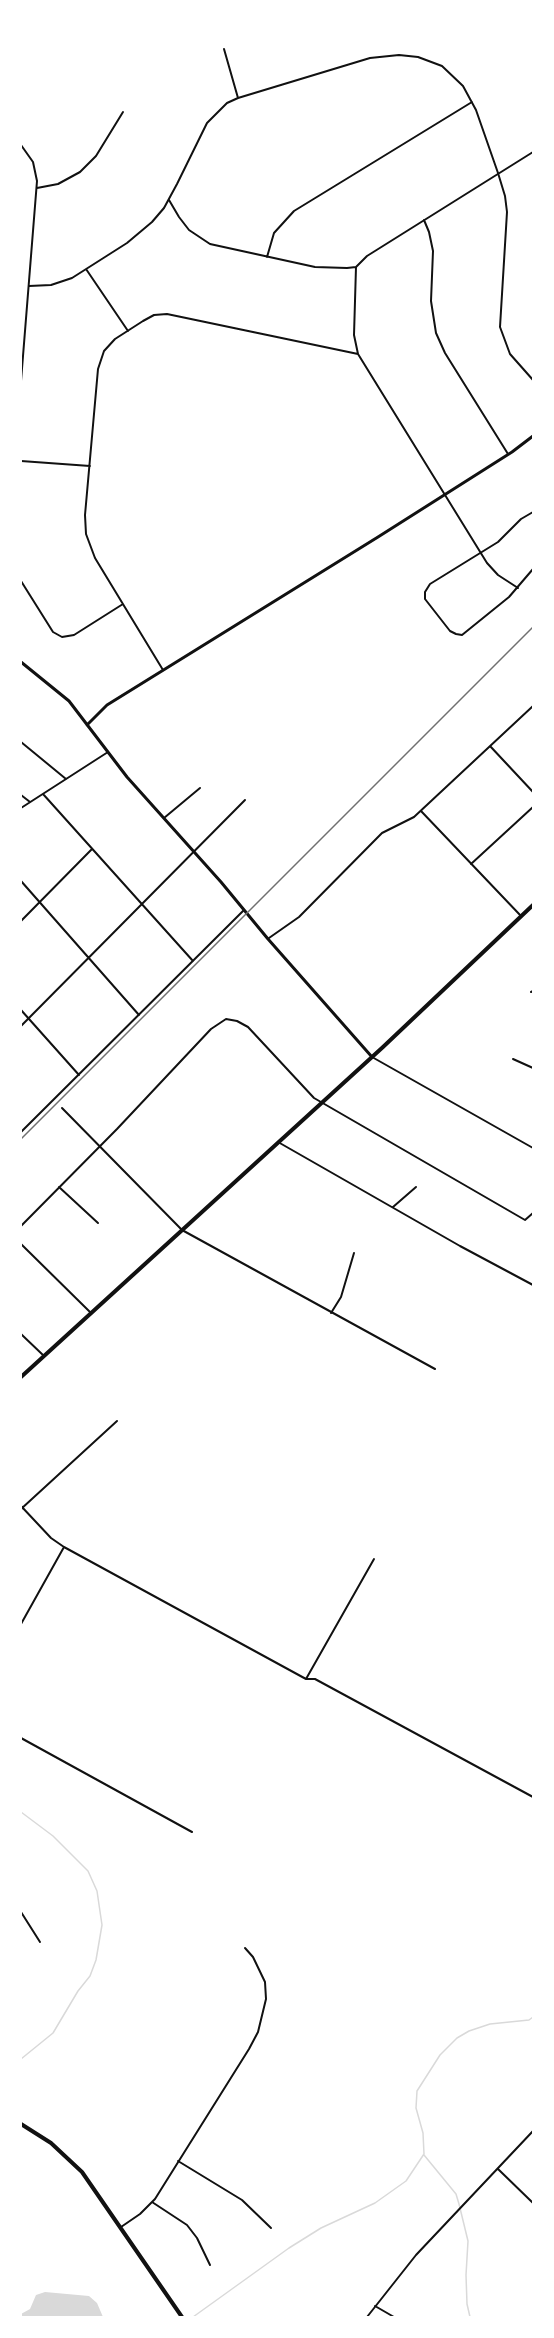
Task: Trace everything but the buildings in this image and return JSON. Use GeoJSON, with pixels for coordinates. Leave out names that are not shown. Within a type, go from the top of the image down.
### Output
{"type":"FeatureCollection","features":[{"type":"Feature","properties":{"kind":"main road"},"geometry":{"type":"LineString","coordinates":[[21,1377],[372,1057],[533,905]]}},
{"type":"Feature","properties":{"kind":"main road"},"geometry":{"type":"LineString","coordinates":[[21,2124],[51,2143],[72,2161],[93,2185],[182,2317]]}},
{"type":"Feature","properties":{"kind":"street"},"geometry":{"type":"LineString","coordinates":[[224,49],[238,98]]}},
{"type":"Feature","properties":{"kind":"street"},"geometry":{"type":"LineString","coordinates":[[29,286],[60,283],[86,269],[144,229],[169,200],[207,123],[219,109],[238,98],[370,58],[399,55],[428,59],[442,66],[457,79],[472,102],[506,196],[500,327],[510,354],[533,380]]}},
{"type":"Feature","properties":{"kind":"street"},"geometry":{"type":"LineString","coordinates":[[267,257],[274,233],[294,212],[472,102]]}},
{"type":"Feature","properties":{"kind":"street"},"geometry":{"type":"LineString","coordinates":[[36,188],[58,184],[80,172],[96,156],[123,112]]}},
{"type":"Feature","properties":{"kind":"street"},"geometry":{"type":"LineString","coordinates":[[21,145],[35,168],[36,188],[21,381]]}},
{"type":"Feature","properties":{"kind":"street"},"geometry":{"type":"LineString","coordinates":[[518,588],[498,575],[481,553],[358,354],[354,335],[356,267],[367,256],[533,152]]}},
{"type":"Feature","properties":{"kind":"street"},"geometry":{"type":"LineString","coordinates":[[169,200],[182,223],[204,241],[219,247],[321,268],[356,267]]}},
{"type":"Feature","properties":{"kind":"street"},"geometry":{"type":"LineString","coordinates":[[424,220],[432,241],[431,302],[436,333],[445,353],[508,454]]}},
{"type":"Feature","properties":{"kind":"street"},"geometry":{"type":"LineString","coordinates":[[86,269],[128,331]]}},
{"type":"Feature","properties":{"kind":"street"},"geometry":{"type":"LineString","coordinates":[[163,670],[95,558],[86,534],[85,515],[99,362],[108,346],[154,315],[173,314],[358,354]]}},
{"type":"Feature","properties":{"kind":"street"},"geometry":{"type":"LineString","coordinates":[[87,725],[101,709],[445,494],[533,436]]}},
{"type":"Feature","properties":{"kind":"street"},"geometry":{"type":"LineString","coordinates":[[21,460],[90,466]]}},
{"type":"Feature","properties":{"kind":"street"},"geometry":{"type":"LineString","coordinates":[[533,512],[481,553],[430,584],[426,589],[427,602],[450,631],[459,635],[468,632],[518,588],[533,569]]}},
{"type":"Feature","properties":{"kind":"street"},"geometry":{"type":"LineString","coordinates":[[21,581],[53,632],[62,637],[74,635],[124,603]]}},
{"type":"Feature","properties":{"kind":"street"},"geometry":{"type":"LineString","coordinates":[[21,662],[60,692],[127,777],[372,1057],[533,1148]]}},
{"type":"Feature","properties":{"kind":"street"},"geometry":{"type":"LineString","coordinates":[[268,939],[299,917],[382,833],[421,811],[533,706]]}},
{"type":"Feature","properties":{"kind":"street"},"geometry":{"type":"LineString","coordinates":[[21,742],[66,779]]}},
{"type":"Feature","properties":{"kind":"street"},"geometry":{"type":"LineString","coordinates":[[490,746],[533,792]]}},
{"type":"Feature","properties":{"kind":"street"},"geometry":{"type":"LineString","coordinates":[[21,808],[108,752]]}},
{"type":"Feature","properties":{"kind":"street"},"geometry":{"type":"LineString","coordinates":[[164,818],[200,788]]}},
{"type":"Feature","properties":{"kind":"street"},"geometry":{"type":"LineString","coordinates":[[43,794],[193,961]]}},
{"type":"Feature","properties":{"kind":"street"},"geometry":{"type":"LineString","coordinates":[[21,795],[30,802]]}},
{"type":"Feature","properties":{"kind":"street"},"geometry":{"type":"LineString","coordinates":[[21,1026],[245,800]]}},
{"type":"Feature","properties":{"kind":"street"},"geometry":{"type":"LineString","coordinates":[[471,864],[533,807]]}},
{"type":"Feature","properties":{"kind":"street"},"geometry":{"type":"LineString","coordinates":[[421,811],[521,916]]}},
{"type":"Feature","properties":{"kind":"street"},"geometry":{"type":"LineString","coordinates":[[21,921],[92,849]]}},
{"type":"Feature","properties":{"kind":"street"},"geometry":{"type":"LineString","coordinates":[[21,881],[139,1015]]}},
{"type":"Feature","properties":{"kind":"street"},"geometry":{"type":"LineString","coordinates":[[21,1132],[243,910]]}},
{"type":"Feature","properties":{"kind":"street"},"geometry":{"type":"LineString","coordinates":[[21,1010],[79,1074]]}},
{"type":"Feature","properties":{"kind":"street"},"geometry":{"type":"LineString","coordinates":[[21,1226],[211,1029],[226,1019],[237,1021],[248,1027],[314,1098],[525,1220],[533,1213]]}},
{"type":"Feature","properties":{"kind":"street"},"geometry":{"type":"LineString","coordinates":[[513,1059],[533,1068]]}},
{"type":"Feature","properties":{"kind":"street"},"geometry":{"type":"LineString","coordinates":[[62,1108],[182,1230],[435,1369]]}},
{"type":"Feature","properties":{"kind":"street"},"geometry":{"type":"LineString","coordinates":[[278,1142],[533,1285]]}},
{"type":"Feature","properties":{"kind":"street"},"geometry":{"type":"LineString","coordinates":[[59,1187],[98,1223]]}},
{"type":"Feature","properties":{"kind":"street"},"geometry":{"type":"LineString","coordinates":[[393,1207],[416,1187]]}},
{"type":"Feature","properties":{"kind":"street"},"geometry":{"type":"LineString","coordinates":[[21,1244],[91,1313]]}},
{"type":"Feature","properties":{"kind":"street"},"geometry":{"type":"LineString","coordinates":[[331,1313],[341,1297],[354,1253]]}},
{"type":"Feature","properties":{"kind":"street"},"geometry":{"type":"LineString","coordinates":[[21,1334],[44,1356]]}},
{"type":"Feature","properties":{"kind":"street"},"geometry":{"type":"LineString","coordinates":[[117,1421],[21,1507],[51,1538],[306,1679],[315,1679],[533,1797]]}},
{"type":"Feature","properties":{"kind":"street"},"geometry":{"type":"LineString","coordinates":[[21,1624],[64,1547]]}},
{"type":"Feature","properties":{"kind":"street"},"geometry":{"type":"LineString","coordinates":[[306,1679],[374,1559]]}},
{"type":"Feature","properties":{"kind":"street"},"geometry":{"type":"LineString","coordinates":[[21,1738],[192,1832]]}},
{"type":"Feature","properties":{"kind":"street"},"geometry":{"type":"LineString","coordinates":[[21,1912],[40,1942]]}},
{"type":"Feature","properties":{"kind":"street"},"geometry":{"type":"LineString","coordinates":[[121,2227],[152,2202],[249,2049],[263,2017],[266,1999],[265,1982],[254,1957],[245,1948]]}},
{"type":"Feature","properties":{"kind":"street"},"geometry":{"type":"LineString","coordinates":[[367,2317],[416,2255],[533,2131]]}},
{"type":"Feature","properties":{"kind":"street"},"geometry":{"type":"LineString","coordinates":[[178,2161],[242,2200],[271,2228]]}},
{"type":"Feature","properties":{"kind":"street"},"geometry":{"type":"LineString","coordinates":[[498,2169],[533,2203]]}},
{"type":"Feature","properties":{"kind":"street"},"geometry":{"type":"LineString","coordinates":[[152,2202],[187,2226],[197,2238],[210,2265]]}},
{"type":"Feature","properties":{"kind":"street"},"geometry":{"type":"LineString","coordinates":[[375,2306],[394,2317]]}},
{"type":"Feature","properties":{"kind":"shaded area"},"geometry":{"type":"Polygon","coordinates":[[[45,2292],[89,2296],[97,2303],[103,2317],[21,2317],[21,2314],[30,2309],[36,2295],[45,2292]]]}},
{"type":"Feature","properties":{"kind":"waterway"},"geometry":{"type":"LineString","coordinates":[[21,1812],[53,1836],[88,1871],[97,1891],[102,1925],[96,1960],[90,1976],[78,1991],[53,2033],[21,2059]]}},
{"type":"Feature","properties":{"kind":"waterway"},"geometry":{"type":"LineString","coordinates":[[193,2317],[289,2248],[321,2228],[375,2203],[406,2181],[424,2154],[423,2133],[416,2108],[417,2091],[440,2055],[457,2038],[469,2031],[490,2024],[529,2020],[533,2017]]}},
{"type":"Feature","properties":{"kind":"waterway"},"geometry":{"type":"LineString","coordinates":[[424,2155],[456,2194],[459,2204],[468,2241],[466,2275],[470,2317]]}},
{"type":"Feature","properties":{"kind":"railway"},"geometry":{"type":"LineString","coordinates":[[21,1139],[533,627]]}}]}
